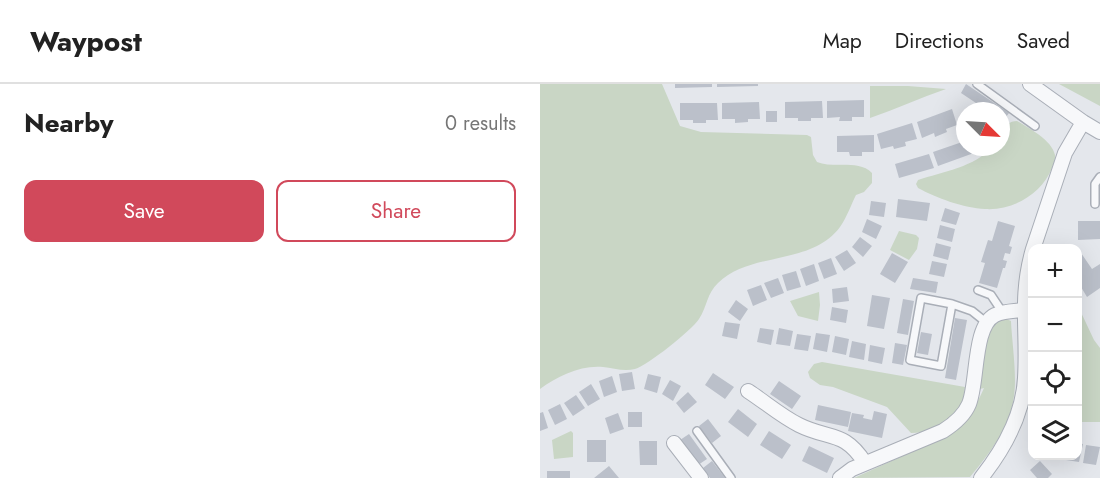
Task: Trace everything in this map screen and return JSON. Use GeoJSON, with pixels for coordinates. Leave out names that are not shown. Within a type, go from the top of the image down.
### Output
{"type":"FeatureCollection","features":[{"type":"Feature","properties":{"kind":"street"},"geometry":{"type":"LineString","coordinates":[[1030,84],[1100,132]]}},
{"type":"Feature","properties":{"kind":"street"},"geometry":{"type":"LineString","coordinates":[[1035,244],[1065,153],[1083,122]]}},
{"type":"Feature","properties":{"kind":"street"},"geometry":{"type":"LineString","coordinates":[[981,478],[1000,453],[1017,417],[1025,379],[1023,310],[1028,267]]}},
{"type":"Feature","properties":{"kind":"street"},"geometry":{"type":"LineString","coordinates":[[840,478],[865,463],[943,431],[960,418],[970,402],[979,346],[987,323],[993,316],[1023,310]]}},
{"type":"Feature","properties":{"kind":"street"},"geometry":{"type":"LineString","coordinates":[[748,390],[798,425],[844,440],[855,447],[865,463]]}},
{"type":"Feature","properties":{"kind":"street"},"geometry":{"type":"LineString","coordinates":[[674,443],[701,478]]}},
{"type":"Feature","properties":{"kind":"lane"},"geometry":{"type":"LineString","coordinates":[[976,84],[1035,126]]}},
{"type":"Feature","properties":{"kind":"lane"},"geometry":{"type":"LineString","coordinates":[[1095,204],[1095,184],[1100,177]]}},
{"type":"Feature","properties":{"kind":"lane"},"geometry":{"type":"LineString","coordinates":[[978,290],[991,295],[1004,313]]}},
{"type":"Feature","properties":{"kind":"lane"},"geometry":{"type":"LineString","coordinates":[[952,304],[941,366],[910,360],[921,298],[952,304],[967,308],[987,323]]}},
{"type":"Feature","properties":{"kind":"lane"},"geometry":{"type":"LineString","coordinates":[[697,431],[730,478]]}},
{"type":"Feature","properties":{"kind":"green space"},"geometry":{"type":"Polygon","coordinates":[[[540,84],[662,84],[680,126],[701,132],[807,135],[811,137],[813,155],[817,162],[860,166],[872,173],[872,183],[864,192],[856,195],[840,227],[828,239],[813,248],[747,266],[718,283],[699,319],[659,355],[631,370],[594,367],[578,370],[540,389],[540,84]]]}},
{"type":"Feature","properties":{"kind":"green space"},"geometry":{"type":"Polygon","coordinates":[[[1059,84],[1100,84],[1100,106],[1059,84]]]}},
{"type":"Feature","properties":{"kind":"green space"},"geometry":{"type":"Polygon","coordinates":[[[870,86],[908,86],[946,89],[870,118],[870,86]]]}},
{"type":"Feature","properties":{"kind":"green space"},"geometry":{"type":"Polygon","coordinates":[[[1017,121],[1034,131],[1045,139],[1053,150],[1055,160],[1052,168],[1034,193],[1015,204],[985,209],[950,202],[918,188],[916,184],[918,180],[967,164],[982,156],[1010,156],[1010,123],[1017,121]]]}},
{"type":"Feature","properties":{"kind":"green space"},"geometry":{"type":"Polygon","coordinates":[[[899,231],[916,235],[919,238],[917,249],[909,260],[890,250],[899,231]]]}},
{"type":"Feature","properties":{"kind":"green space"},"geometry":{"type":"Polygon","coordinates":[[[819,292],[818,321],[798,316],[790,301],[819,292]]]}},
{"type":"Feature","properties":{"kind":"green space"},"geometry":{"type":"Polygon","coordinates":[[[1082,314],[1100,348],[1100,422],[1082,422],[1082,314]]]}},
{"type":"Feature","properties":{"kind":"green space"},"geometry":{"type":"Polygon","coordinates":[[[1004,318],[1011,321],[1015,379],[1012,407],[998,439],[970,477],[854,478],[951,434],[962,424],[984,388],[980,389],[979,385],[986,338],[996,321],[1004,318]]]}},
{"type":"Feature","properties":{"kind":"green space"},"geometry":{"type":"Polygon","coordinates":[[[822,362],[965,387],[964,397],[955,414],[948,421],[931,430],[911,433],[887,407],[833,387],[820,385],[810,378],[808,372],[814,364],[822,362]]]}},
{"type":"Feature","properties":{"kind":"green space"},"geometry":{"type":"Polygon","coordinates":[[[571,431],[573,433],[573,457],[554,459],[552,440],[571,431]]]}},
{"type":"Feature","properties":{"kind":"building"},"geometry":{"type":"Polygon","coordinates":[[[675,84],[712,84],[712,87],[675,88],[675,84]]]}},
{"type":"Feature","properties":{"kind":"building"},"geometry":{"type":"Polygon","coordinates":[[[717,84],[758,84],[758,86],[717,87],[717,84]]]}},
{"type":"Feature","properties":{"kind":"building"},"geometry":{"type":"Polygon","coordinates":[[[966,84],[993,102],[974,102],[961,93],[966,84]]]}},
{"type":"Feature","properties":{"kind":"building"},"geometry":{"type":"Polygon","coordinates":[[[864,100],[864,117],[852,117],[852,121],[839,121],[840,117],[827,118],[827,101],[864,100]]]}},
{"type":"Feature","properties":{"kind":"building"},"geometry":{"type":"Polygon","coordinates":[[[822,101],[823,118],[798,121],[798,118],[785,118],[785,102],[822,101]]]}},
{"type":"Feature","properties":{"kind":"building"},"geometry":{"type":"Polygon","coordinates":[[[759,102],[760,119],[748,119],[748,122],[735,123],[735,119],[722,119],[722,103],[759,102]]]}},
{"type":"Feature","properties":{"kind":"building"},"geometry":{"type":"Polygon","coordinates":[[[680,103],[717,103],[718,120],[693,123],[693,120],[680,120],[680,103]]]}},
{"type":"Feature","properties":{"kind":"building"},"geometry":{"type":"Polygon","coordinates":[[[952,109],[956,125],[935,137],[934,133],[922,138],[917,122],[952,109]]]}},
{"type":"Feature","properties":{"kind":"building"},"geometry":{"type":"Polygon","coordinates":[[[766,111],[777,111],[777,122],[766,122],[766,111]]]}},
{"type":"Feature","properties":{"kind":"building"},"geometry":{"type":"Polygon","coordinates":[[[912,123],[917,139],[905,142],[906,146],[881,149],[877,134],[912,123]]]}},
{"type":"Feature","properties":{"kind":"building"},"geometry":{"type":"Polygon","coordinates":[[[874,135],[874,152],[862,152],[862,156],[850,156],[849,152],[837,152],[837,136],[874,135]]]}},
{"type":"Feature","properties":{"kind":"building"},"geometry":{"type":"Polygon","coordinates":[[[956,144],[956,156],[966,156],[938,166],[933,152],[956,144]]]}},
{"type":"Feature","properties":{"kind":"building"},"geometry":{"type":"Polygon","coordinates":[[[929,154],[934,168],[899,178],[895,164],[929,154]]]}},
{"type":"Feature","properties":{"kind":"building"},"geometry":{"type":"Polygon","coordinates":[[[898,199],[930,203],[927,221],[896,217],[898,199]]]}},
{"type":"Feature","properties":{"kind":"building"},"geometry":{"type":"Polygon","coordinates":[[[871,201],[886,203],[884,217],[869,215],[871,201]]]}},
{"type":"Feature","properties":{"kind":"building"},"geometry":{"type":"Polygon","coordinates":[[[945,208],[960,213],[956,225],[941,221],[945,208]]]}},
{"type":"Feature","properties":{"kind":"building"},"geometry":{"type":"Polygon","coordinates":[[[867,219],[882,226],[876,239],[862,232],[867,219]]]}},
{"type":"Feature","properties":{"kind":"building"},"geometry":{"type":"Polygon","coordinates":[[[998,221],[1015,226],[1009,246],[1012,247],[1010,254],[1005,253],[1003,260],[1007,261],[997,288],[979,283],[985,263],[981,262],[988,240],[992,241],[998,221]]]}},
{"type":"Feature","properties":{"kind":"building"},"geometry":{"type":"Polygon","coordinates":[[[1078,221],[1100,221],[1100,239],[1078,240],[1078,221]]]}},
{"type":"Feature","properties":{"kind":"building"},"geometry":{"type":"Polygon","coordinates":[[[940,225],[955,229],[952,242],[937,238],[940,225]]]}},
{"type":"Feature","properties":{"kind":"building"},"geometry":{"type":"Polygon","coordinates":[[[860,237],[872,246],[863,257],[852,247],[860,237]]]}},
{"type":"Feature","properties":{"kind":"building"},"geometry":{"type":"Polygon","coordinates":[[[936,243],[951,247],[948,260],[933,256],[936,243]]]}},
{"type":"Feature","properties":{"kind":"building"},"geometry":{"type":"Polygon","coordinates":[[[847,250],[856,263],[844,271],[835,257],[847,250]]]}},
{"type":"Feature","properties":{"kind":"building"},"geometry":{"type":"Polygon","coordinates":[[[892,253],[908,262],[895,283],[880,274],[892,253]]]}},
{"type":"Feature","properties":{"kind":"building"},"geometry":{"type":"Polygon","coordinates":[[[1082,254],[1092,269],[1100,264],[1100,288],[1087,297],[1082,289],[1082,254]]]}},
{"type":"Feature","properties":{"kind":"building"},"geometry":{"type":"Polygon","coordinates":[[[831,258],[837,274],[824,279],[818,263],[831,258]]]}},
{"type":"Feature","properties":{"kind":"building"},"geometry":{"type":"Polygon","coordinates":[[[932,261],[947,264],[944,277],[929,274],[932,261]]]}},
{"type":"Feature","properties":{"kind":"building"},"geometry":{"type":"Polygon","coordinates":[[[814,264],[819,281],[806,286],[800,269],[814,264]]]}},
{"type":"Feature","properties":{"kind":"building"},"geometry":{"type":"Polygon","coordinates":[[[796,271],[801,287],[787,291],[782,275],[796,271]]]}},
{"type":"Feature","properties":{"kind":"building"},"geometry":{"type":"Polygon","coordinates":[[[778,278],[784,293],[771,298],[764,283],[778,278]]]}},
{"type":"Feature","properties":{"kind":"building"},"geometry":{"type":"Polygon","coordinates":[[[913,278],[938,282],[936,293],[910,289],[913,278]]]}},
{"type":"Feature","properties":{"kind":"building"},"geometry":{"type":"Polygon","coordinates":[[[761,285],[767,300],[753,306],[747,290],[761,285]]]}},
{"type":"Feature","properties":{"kind":"building"},"geometry":{"type":"Polygon","coordinates":[[[847,287],[849,301],[833,303],[832,289],[847,287]]]}},
{"type":"Feature","properties":{"kind":"building"},"geometry":{"type":"Polygon","coordinates":[[[872,295],[890,298],[884,329],[867,326],[872,295]]]}},
{"type":"Feature","properties":{"kind":"building"},"geometry":{"type":"Polygon","coordinates":[[[903,299],[914,301],[908,335],[897,333],[903,299]]]}},
{"type":"Feature","properties":{"kind":"building"},"geometry":{"type":"Polygon","coordinates":[[[736,300],[748,309],[740,321],[728,312],[736,300]]]}},
{"type":"Feature","properties":{"kind":"building"},"geometry":{"type":"Polygon","coordinates":[[[832,307],[848,310],[846,323],[830,320],[832,307]]]}},
{"type":"Feature","properties":{"kind":"building"},"geometry":{"type":"Polygon","coordinates":[[[955,318],[967,320],[956,380],[945,378],[955,318]]]}},
{"type":"Feature","properties":{"kind":"building"},"geometry":{"type":"Polygon","coordinates":[[[725,322],[740,324],[737,339],[722,336],[725,322]]]}},
{"type":"Feature","properties":{"kind":"building"},"geometry":{"type":"Polygon","coordinates":[[[760,328],[774,330],[771,345],[757,342],[760,328]]]}},
{"type":"Feature","properties":{"kind":"building"},"geometry":{"type":"Polygon","coordinates":[[[779,328],[793,331],[790,346],[776,344],[779,328]]]}},
{"type":"Feature","properties":{"kind":"building"},"geometry":{"type":"Polygon","coordinates":[[[921,332],[932,334],[928,355],[917,353],[921,332]]]}},
{"type":"Feature","properties":{"kind":"building"},"geometry":{"type":"Polygon","coordinates":[[[816,333],[830,335],[827,352],[813,349],[816,333]]]}},
{"type":"Feature","properties":{"kind":"building"},"geometry":{"type":"Polygon","coordinates":[[[797,334],[811,336],[808,351],[794,349],[797,334]]]}},
{"type":"Feature","properties":{"kind":"building"},"geometry":{"type":"Polygon","coordinates":[[[835,336],[849,339],[846,355],[832,352],[835,336]]]}},
{"type":"Feature","properties":{"kind":"building"},"geometry":{"type":"Polygon","coordinates":[[[852,341],[866,344],[864,360],[849,357],[852,341]]]}},
{"type":"Feature","properties":{"kind":"building"},"geometry":{"type":"Polygon","coordinates":[[[895,343],[907,345],[903,365],[892,363],[895,343]]]}},
{"type":"Feature","properties":{"kind":"building"},"geometry":{"type":"Polygon","coordinates":[[[870,345],[885,348],[882,364],[868,361],[870,345]]]}},
{"type":"Feature","properties":{"kind":"building"},"geometry":{"type":"Polygon","coordinates":[[[632,372],[635,389],[622,391],[619,374],[632,372]]]}},
{"type":"Feature","properties":{"kind":"building"},"geometry":{"type":"Polygon","coordinates":[[[713,373],[734,387],[725,399],[705,385],[713,373]]]}},
{"type":"Feature","properties":{"kind":"building"},"geometry":{"type":"Polygon","coordinates":[[[648,374],[661,377],[657,393],[644,389],[648,374]]]}},
{"type":"Feature","properties":{"kind":"building"},"geometry":{"type":"Polygon","coordinates":[[[612,376],[617,392],[604,397],[599,381],[612,376]]]}},
{"type":"Feature","properties":{"kind":"building"},"geometry":{"type":"Polygon","coordinates":[[[670,380],[681,386],[673,401],[662,394],[670,380]]]}},
{"type":"Feature","properties":{"kind":"building"},"geometry":{"type":"Polygon","coordinates":[[[779,381],[801,396],[792,409],[770,394],[779,381]]]}},
{"type":"Feature","properties":{"kind":"building"},"geometry":{"type":"Polygon","coordinates":[[[591,384],[600,399],[588,406],[579,392],[591,384]]]}},
{"type":"Feature","properties":{"kind":"building"},"geometry":{"type":"Polygon","coordinates":[[[688,392],[697,402],[684,413],[676,403],[688,392]]]}},
{"type":"Feature","properties":{"kind":"building"},"geometry":{"type":"Polygon","coordinates":[[[576,395],[585,408],[573,416],[564,403],[576,395]]]}},
{"type":"Feature","properties":{"kind":"building"},"geometry":{"type":"Polygon","coordinates":[[[560,404],[567,419],[555,425],[548,410],[560,404]]]}},
{"type":"Feature","properties":{"kind":"building"},"geometry":{"type":"Polygon","coordinates":[[[818,405],[851,412],[848,427],[815,420],[818,405]]]}},
{"type":"Feature","properties":{"kind":"building"},"geometry":{"type":"Polygon","coordinates":[[[738,409],[757,424],[748,437],[728,422],[738,409]]]}},
{"type":"Feature","properties":{"kind":"building"},"geometry":{"type":"Polygon","coordinates":[[[874,411],[887,414],[882,438],[848,431],[852,413],[864,415],[863,418],[872,420],[874,411]]]}},
{"type":"Feature","properties":{"kind":"building"},"geometry":{"type":"Polygon","coordinates":[[[543,412],[548,428],[540,431],[540,413],[543,412]]]}},
{"type":"Feature","properties":{"kind":"building"},"geometry":{"type":"Polygon","coordinates":[[[628,412],[642,412],[642,427],[628,427],[628,412]]]}},
{"type":"Feature","properties":{"kind":"building"},"geometry":{"type":"Polygon","coordinates":[[[618,413],[624,429],[610,434],[605,418],[618,413]]]}},
{"type":"Feature","properties":{"kind":"building"},"geometry":{"type":"Polygon","coordinates":[[[708,419],[721,436],[712,443],[699,426],[708,419]]]}},
{"type":"Feature","properties":{"kind":"building"},"geometry":{"type":"Polygon","coordinates":[[[769,431],[791,445],[782,459],[760,445],[769,431]]]}},
{"type":"Feature","properties":{"kind":"building"},"geometry":{"type":"Polygon","coordinates":[[[689,434],[707,459],[698,465],[680,440],[689,434]]]}},
{"type":"Feature","properties":{"kind":"building"},"geometry":{"type":"Polygon","coordinates":[[[587,440],[606,440],[606,462],[587,462],[587,440]]]}},
{"type":"Feature","properties":{"kind":"building"},"geometry":{"type":"Polygon","coordinates":[[[639,441],[657,441],[657,465],[640,465],[639,441]]]}},
{"type":"Feature","properties":{"kind":"building"},"geometry":{"type":"Polygon","coordinates":[[[1086,445],[1100,447],[1096,465],[1083,463],[1086,445]]]}},
{"type":"Feature","properties":{"kind":"building"},"geometry":{"type":"Polygon","coordinates":[[[809,446],[834,458],[827,473],[802,461],[809,446]]]}},
{"type":"Feature","properties":{"kind":"building"},"geometry":{"type":"Polygon","coordinates":[[[712,461],[725,478],[710,478],[703,468],[712,461]]]}},
{"type":"Feature","properties":{"kind":"building"},"geometry":{"type":"Polygon","coordinates":[[[1040,461],[1052,474],[1048,478],[1037,478],[1030,470],[1040,461]]]}},
{"type":"Feature","properties":{"kind":"building"},"geometry":{"type":"Polygon","coordinates":[[[609,466],[619,478],[594,478],[609,466]]]}},
{"type":"Feature","properties":{"kind":"building"},"geometry":{"type":"Polygon","coordinates":[[[547,471],[570,471],[570,478],[547,478],[547,471]]]}}]}
